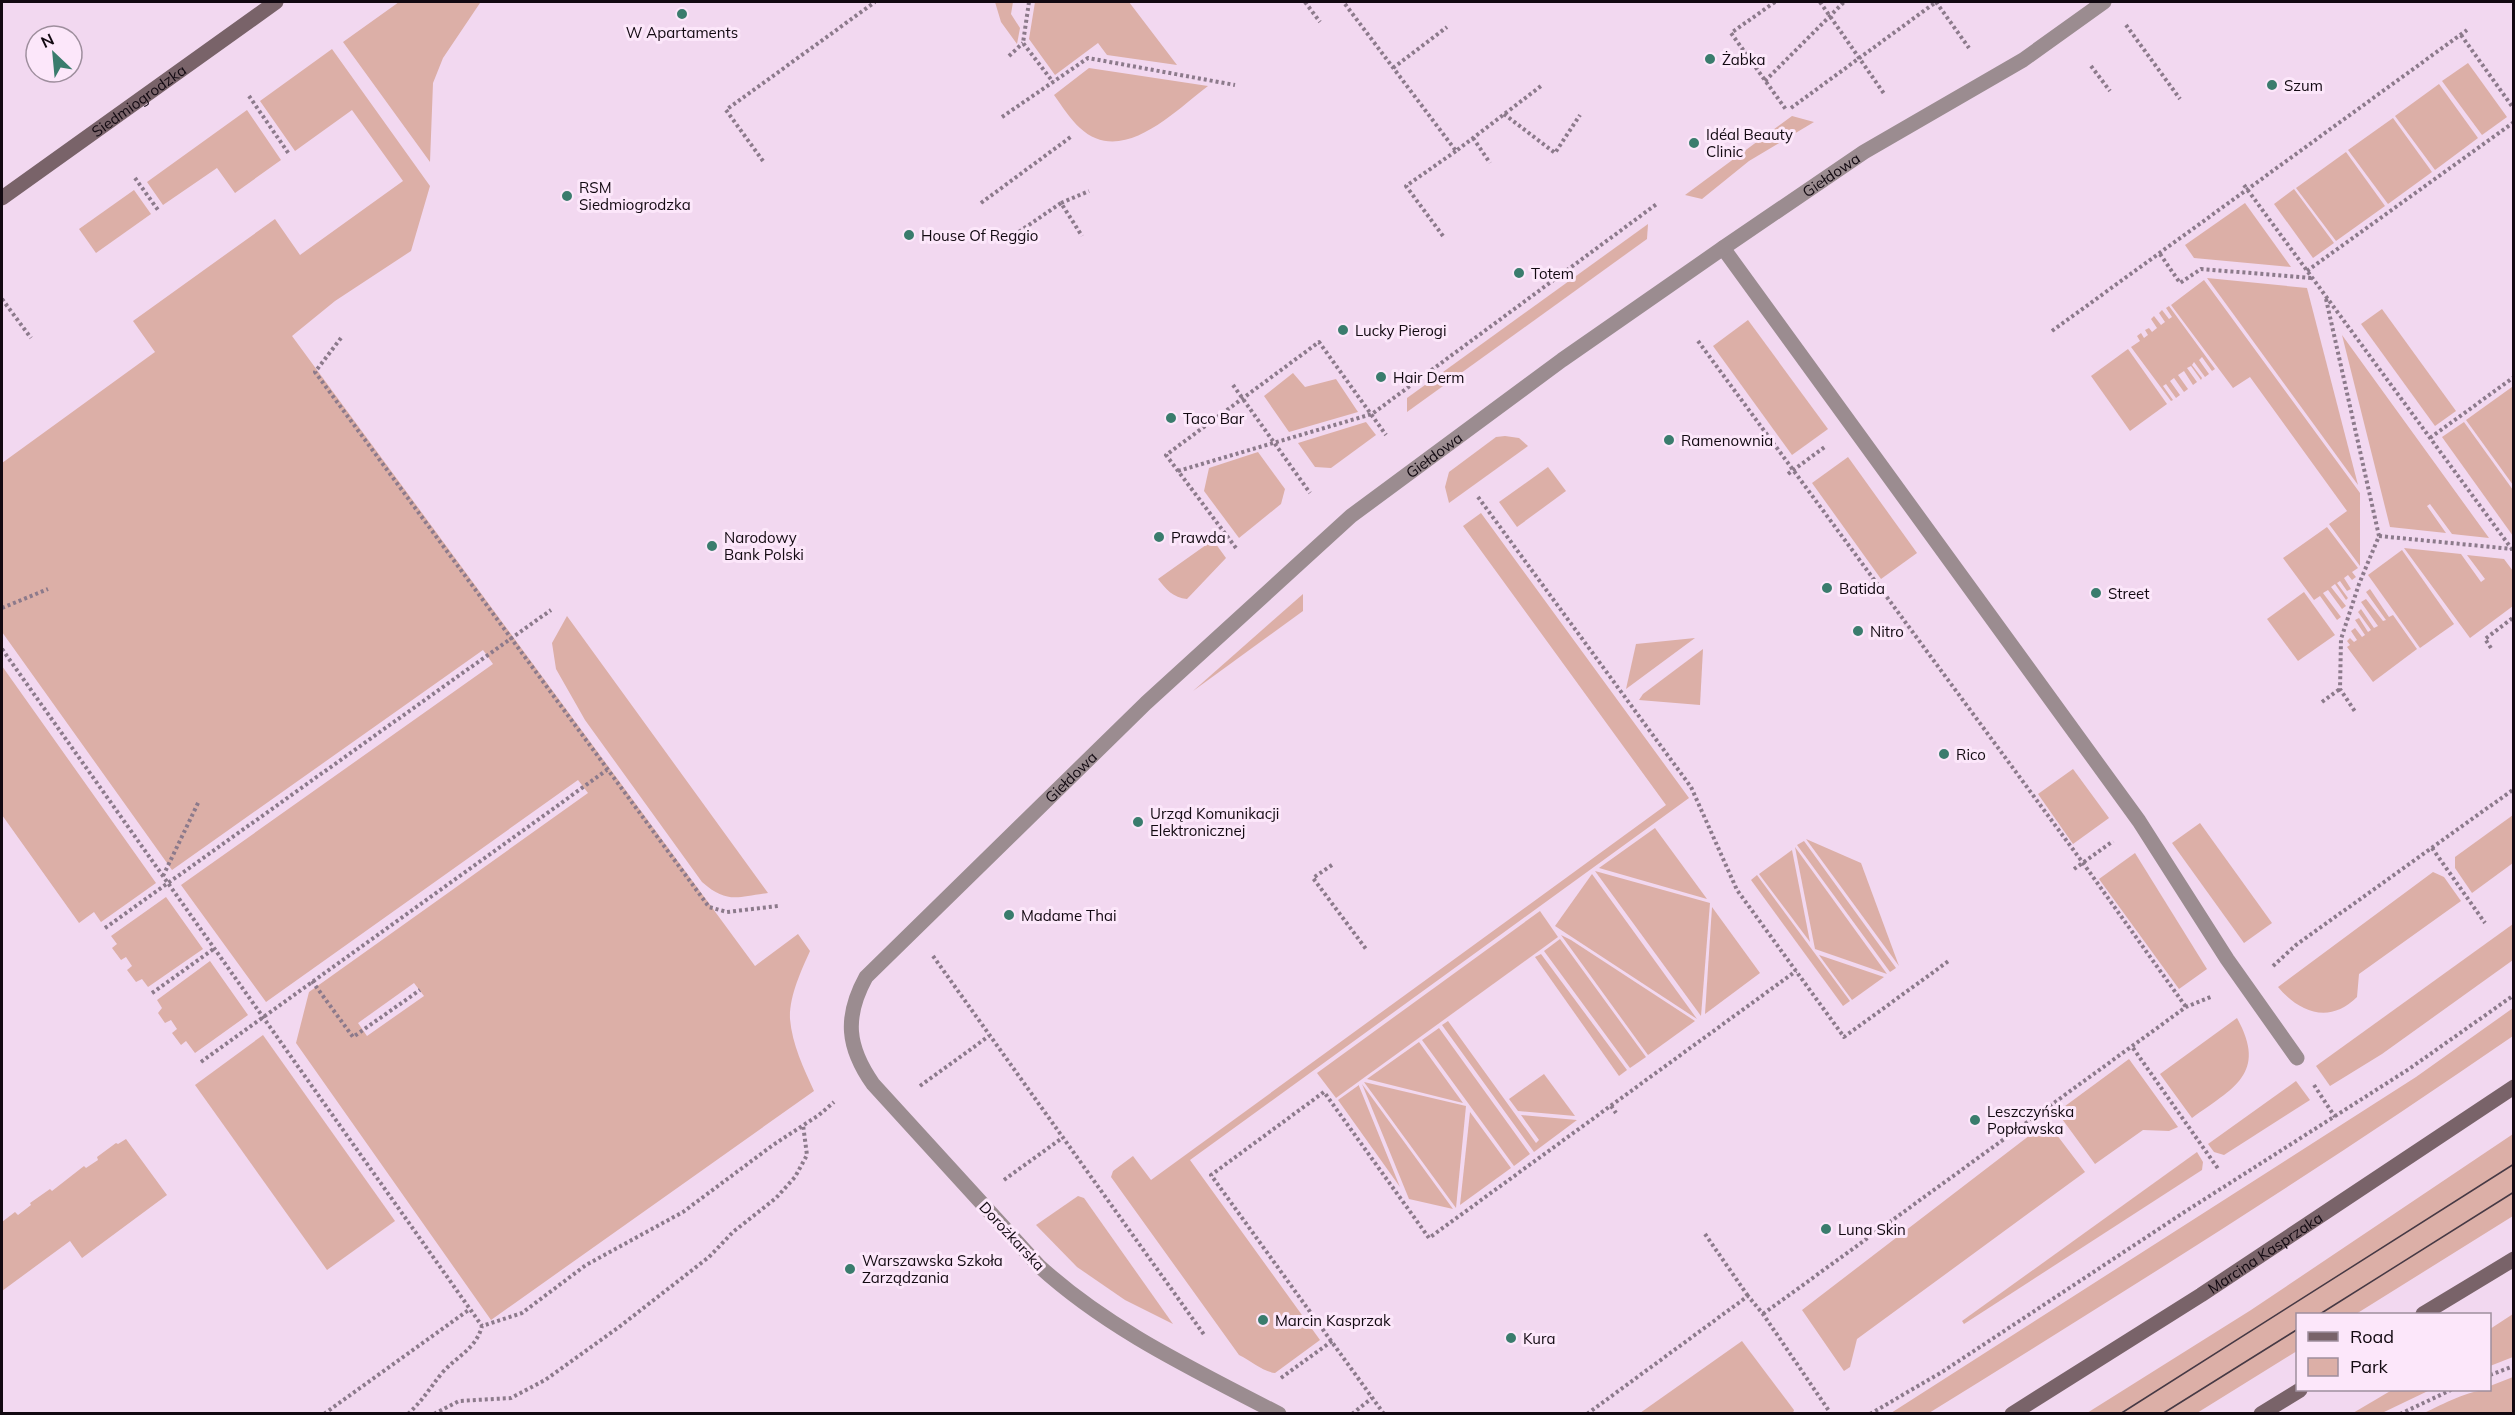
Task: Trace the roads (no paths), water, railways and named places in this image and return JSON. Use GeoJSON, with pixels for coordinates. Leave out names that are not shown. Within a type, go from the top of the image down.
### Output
{"type":"FeatureCollection","features":[{"type":"Feature","properties":{"kind":"main road","name":"Siedmiogrodzka"},"geometry":{"type":"LineString","coordinates":[[2,198],[276,2]]}},
{"type":"Feature","properties":{"kind":"main road","name":"Marcina Kasprzaka"},"geometry":{"type":"LineString","coordinates":[[2012,1413],[2201,1295],[2514,1087]]}},
{"type":"Feature","properties":{"kind":"main road"},"geometry":{"type":"LineString","coordinates":[[2425,1313],[2514,1259]]}},
{"type":"Feature","properties":{"kind":"main road"},"geometry":{"type":"LineString","coordinates":[[2261,1413],[2297,1391]]}},
{"type":"Feature","properties":{"kind":"street","name":"Giełdowa"},"geometry":{"type":"LineString","coordinates":[[851,1012],[861,985],[878,963],[933,913],[1146,703],[1351,516],[1562,360],[1723,248],[1864,152],[2023,60],[2104,2]]}},
{"type":"Feature","properties":{"kind":"street"},"geometry":{"type":"LineString","coordinates":[[1723,248],[2139,821],[2243,983],[2297,1058]]}},
{"type":"Feature","properties":{"kind":"street","name":"Dorożkarska"},"geometry":{"type":"LineString","coordinates":[[851,1012],[854,1050],[861,1068],[1039,1266],[1066,1291],[1125,1332],[1279,1413]]}},
{"type":"Feature","properties":{"kind":"street"},"geometry":{"type":"LineString","coordinates":[[1243,1395],[1250,1413]]}},
{"type":"Feature","properties":{"kind":"tram line"},"geometry":{"type":"LineString","coordinates":[[2120,1414],[2514,1164]]}},
{"type":"Feature","properties":{"kind":"tram line"},"geometry":{"type":"LineString","coordinates":[[2322,1313],[2514,1192]]}},
{"type":"Feature","properties":{"kind":"tram line"},"geometry":{"type":"LineString","coordinates":[[2162,1414],[2296,1330]]}},
{"type":"Feature","properties":{"kind":"place","name":"W Apartaments"},"geometry":{"type":"Point","coordinates":[682,14]}},
{"type":"Feature","properties":{"kind":"place","name":"Żabka"},"geometry":{"type":"Point","coordinates":[1710,59]}},
{"type":"Feature","properties":{"kind":"place","name":"Szum"},"geometry":{"type":"Point","coordinates":[2272,85]}},
{"type":"Feature","properties":{"kind":"place","name":"Idéal Beauty Clinic"},"geometry":{"type":"Point","coordinates":[1694,143]}},
{"type":"Feature","properties":{"kind":"place","name":"RSM Siedmiogrodzka"},"geometry":{"type":"Point","coordinates":[567,196]}},
{"type":"Feature","properties":{"kind":"place","name":"House Of Reggio"},"geometry":{"type":"Point","coordinates":[909,235]}},
{"type":"Feature","properties":{"kind":"place","name":"Totem"},"geometry":{"type":"Point","coordinates":[1519,273]}},
{"type":"Feature","properties":{"kind":"place","name":"Lucky Pierogi"},"geometry":{"type":"Point","coordinates":[1343,330]}},
{"type":"Feature","properties":{"kind":"place","name":"Hair Derm"},"geometry":{"type":"Point","coordinates":[1381,377]}},
{"type":"Feature","properties":{"kind":"place","name":"Taco Bar"},"geometry":{"type":"Point","coordinates":[1171,418]}},
{"type":"Feature","properties":{"kind":"place","name":"Ramenownia"},"geometry":{"type":"Point","coordinates":[1669,440]}},
{"type":"Feature","properties":{"kind":"place","name":"Prawda"},"geometry":{"type":"Point","coordinates":[1159,537]}},
{"type":"Feature","properties":{"kind":"place","name":"Narodowy Bank Polski"},"geometry":{"type":"Point","coordinates":[712,546]}},
{"type":"Feature","properties":{"kind":"place","name":"Batida"},"geometry":{"type":"Point","coordinates":[1827,588]}},
{"type":"Feature","properties":{"kind":"place","name":"Street"},"geometry":{"type":"Point","coordinates":[2096,593]}},
{"type":"Feature","properties":{"kind":"place","name":"Nitro"},"geometry":{"type":"Point","coordinates":[1858,631]}},
{"type":"Feature","properties":{"kind":"place","name":"Rico"},"geometry":{"type":"Point","coordinates":[1944,754]}},
{"type":"Feature","properties":{"kind":"place","name":"Urząd Komunikacji Elektronicznej"},"geometry":{"type":"Point","coordinates":[1138,822]}},
{"type":"Feature","properties":{"kind":"place","name":"Madame Thai"},"geometry":{"type":"Point","coordinates":[1009,915]}},
{"type":"Feature","properties":{"kind":"place","name":"Leszczyńska Popławska"},"geometry":{"type":"Point","coordinates":[1975,1120]}},
{"type":"Feature","properties":{"kind":"place","name":"Luna Skin"},"geometry":{"type":"Point","coordinates":[1826,1229]}},
{"type":"Feature","properties":{"kind":"place","name":"Warszawska Szkoła Zarządzania"},"geometry":{"type":"Point","coordinates":[850,1269]}},
{"type":"Feature","properties":{"kind":"place","name":"Marcin Kasprzak"},"geometry":{"type":"Point","coordinates":[1263,1320]}},
{"type":"Feature","properties":{"kind":"place","name":"Kura"},"geometry":{"type":"Point","coordinates":[1511,1338]}}]}
